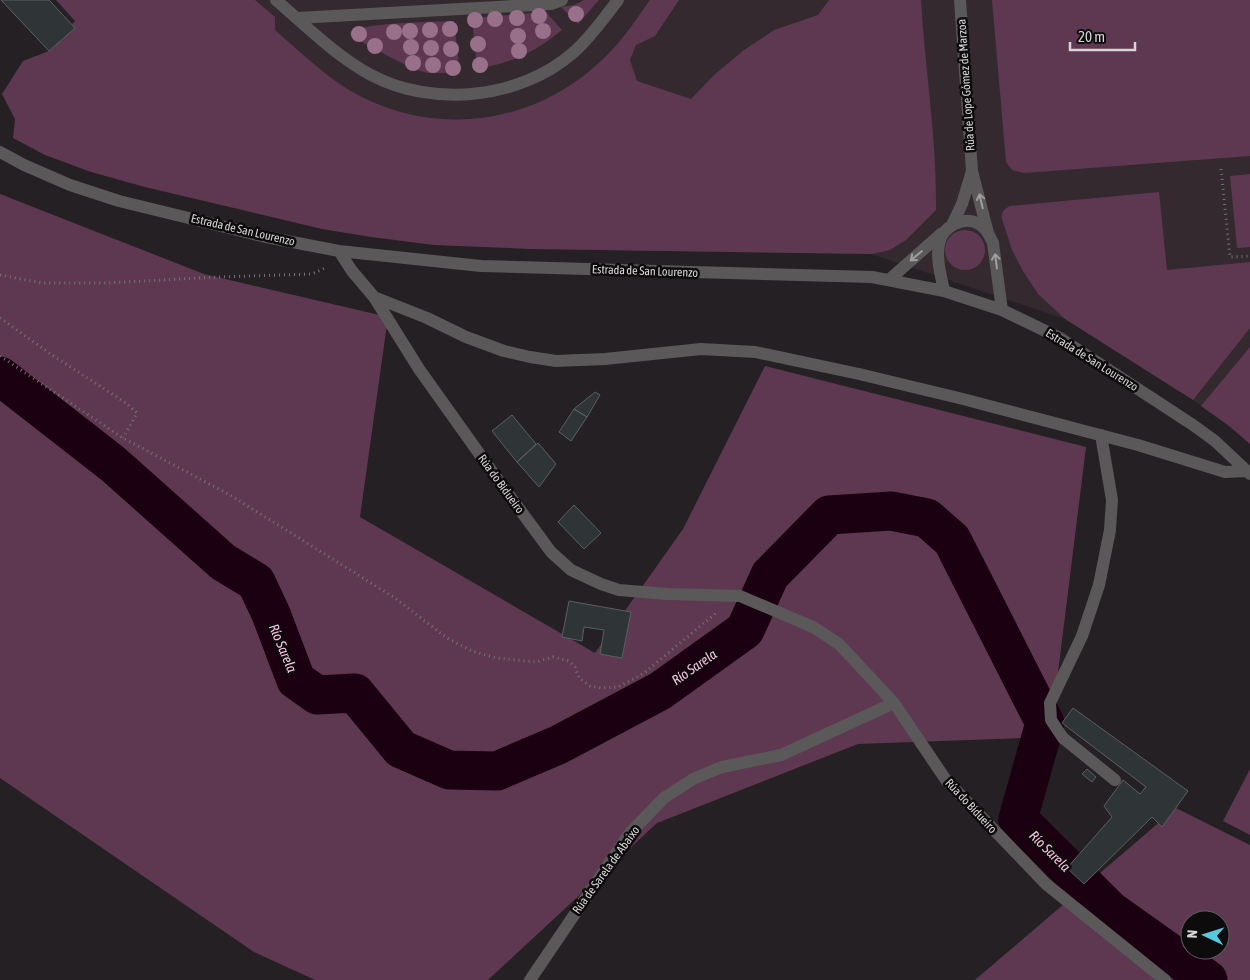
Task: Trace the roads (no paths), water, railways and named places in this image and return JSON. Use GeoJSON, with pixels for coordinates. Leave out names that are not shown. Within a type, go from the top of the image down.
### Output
{"type":"FeatureCollection","features":[{"type":"Feature","properties":{"kind":"street"},"geometry":{"type":"LineString","coordinates":[[276,0],[335,51],[370,74],[389,84],[411,90],[450,95],[487,91],[508,86],[532,78],[554,67],[587,40],[618,0]]}},
{"type":"Feature","properties":{"kind":"street"},"geometry":{"type":"LineString","coordinates":[[296,18],[551,4],[562,0]]}},
{"type":"Feature","properties":{"kind":"street","name":"Rúa de Lope Gómez de Marzoa"},"geometry":{"type":"LineString","coordinates":[[960,0],[972,170],[988,233],[996,254],[1002,310]]}},
{"type":"Feature","properties":{"kind":"street","name":"Estrada de San Lourenzo"},"geometry":{"type":"LineString","coordinates":[[0,152],[24,165],[70,185],[120,201],[266,237],[339,251],[481,266],[872,277],[944,291],[1002,310],[1060,338],[1193,425],[1215,441],[1249,473]]}},
{"type":"Feature","properties":{"kind":"street","name":"Rúa de Lope Gómez de Marzoa"},"geometry":{"type":"LineString","coordinates":[[944,291],[938,253],[947,229],[962,204],[972,170]]}},
{"type":"Feature","properties":{"kind":"street"},"geometry":{"type":"LineString","coordinates":[[947,229],[962,221],[972,221],[980,224],[988,233]]}},
{"type":"Feature","properties":{"kind":"street","name":"Rúa de Lope Gómez de Marzoa"},"geometry":{"type":"LineString","coordinates":[[890,280],[947,229]]}},
{"type":"Feature","properties":{"kind":"street","name":"Rúa do Bidueiro"},"geometry":{"type":"LineString","coordinates":[[339,251],[352,271],[374,297],[419,369],[551,552],[571,570],[619,590],[667,594],[740,596],[813,627],[839,644],[894,703],[946,780],[1046,884],[1165,980]]}},
{"type":"Feature","properties":{"kind":"street"},"geometry":{"type":"LineString","coordinates":[[374,297],[427,318],[466,337],[504,351],[530,357],[556,361],[605,359],[702,349],[755,352],[859,374],[1101,435],[1225,472],[1249,473]]}},
{"type":"Feature","properties":{"kind":"street"},"geometry":{"type":"LineString","coordinates":[[1101,435],[1112,500],[1110,530],[1099,585],[1082,636],[1050,703],[1051,720],[1063,738],[1115,780]]}},
{"type":"Feature","properties":{"kind":"street","name":"Rúa de Sarela de Abaixo"},"geometry":{"type":"LineString","coordinates":[[530,980],[629,834],[664,798],[693,779],[722,767],[781,755],[894,703]]}},
{"type":"Feature","properties":{"kind":"waterway","name":"Río Sarela"},"geometry":{"type":"LineString","coordinates":[[0,376],[113,464],[223,562],[256,582],[271,614],[296,680],[317,695],[355,693],[401,749],[449,770],[497,771],[558,745],[660,691],[745,630],[770,575],[829,515],[891,511],[927,518],[952,540],[1045,723],[1018,819],[1111,911],[1208,980]]}}]}
